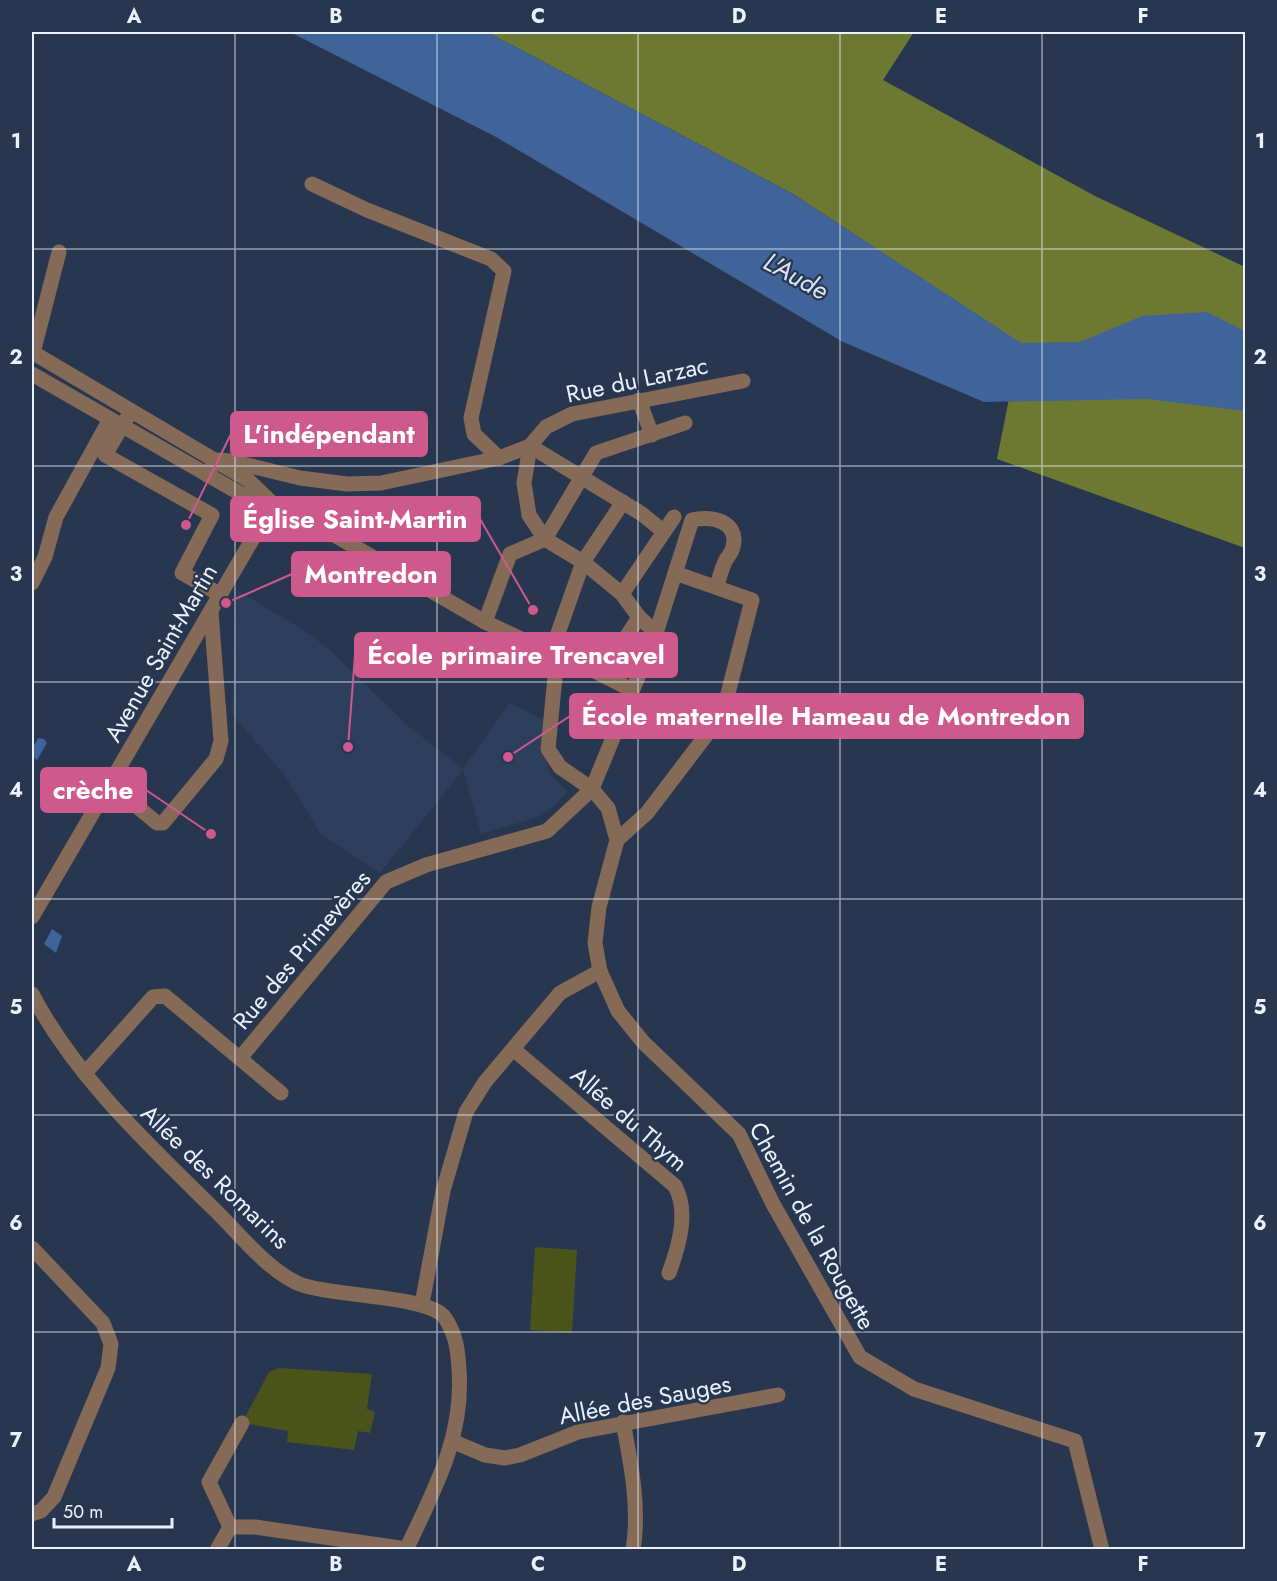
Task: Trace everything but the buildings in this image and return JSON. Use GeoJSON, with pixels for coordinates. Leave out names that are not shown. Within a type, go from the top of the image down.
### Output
{"type":"FeatureCollection","features":[{"type":"Feature","properties":{"kind":"street"},"geometry":{"type":"LineString","coordinates":[[312,184],[367,210],[491,259],[504,271],[471,418],[474,434],[499,458]]}},
{"type":"Feature","properties":{"kind":"street"},"geometry":{"type":"LineString","coordinates":[[59,252],[32,352],[248,480],[273,504]]}},
{"type":"Feature","properties":{"kind":"street"},"geometry":{"type":"LineString","coordinates":[[32,374],[241,494],[291,510],[485,622],[551,653],[569,658],[632,690]]}},
{"type":"Feature","properties":{"kind":"street","name":"Rue du Larzac"},"geometry":{"type":"LineString","coordinates":[[216,460],[231,460],[300,478],[347,484],[381,483],[499,458],[530,446],[546,427],[572,414],[743,381]]}},
{"type":"Feature","properties":{"kind":"street"},"geometry":{"type":"LineString","coordinates":[[639,400],[652,435]]}},
{"type":"Feature","properties":{"kind":"street"},"geometry":{"type":"LineString","coordinates":[[32,583],[38,556],[56,517],[116,422],[132,411]]}},
{"type":"Feature","properties":{"kind":"street"},"geometry":{"type":"LineString","coordinates":[[116,422],[105,455],[212,515],[182,573],[221,595]]}},
{"type":"Feature","properties":{"kind":"street"},"geometry":{"type":"LineString","coordinates":[[485,622],[510,554],[545,539],[596,453],[685,423]]}},
{"type":"Feature","properties":{"kind":"street"},"geometry":{"type":"LineString","coordinates":[[656,633],[639,617],[622,594],[583,562],[545,539],[529,515],[524,483],[530,446],[623,502],[664,532]]}},
{"type":"Feature","properties":{"kind":"street"},"geometry":{"type":"LineString","coordinates":[[207,475],[216,460]]}},
{"type":"Feature","properties":{"kind":"street"},"geometry":{"type":"LineString","coordinates":[[623,502],[583,562],[551,653],[555,677],[548,748],[560,768],[592,789],[608,808],[617,840],[647,813],[723,713],[752,600],[676,569],[655,548]]}},
{"type":"Feature","properties":{"kind":"street","name":"Avenue Saint-Martin"},"geometry":{"type":"LineString","coordinates":[[32,917],[273,504]]}},
{"type":"Feature","properties":{"kind":"street"},"geometry":{"type":"LineString","coordinates":[[592,789],[656,633],[692,520],[704,516],[723,521],[733,532],[733,547],[724,564],[717,586]]}},
{"type":"Feature","properties":{"kind":"street"},"geometry":{"type":"LineString","coordinates":[[622,594],[674,517]]}},
{"type":"Feature","properties":{"kind":"street"},"geometry":{"type":"LineString","coordinates":[[326,529],[342,524],[385,528]]}},
{"type":"Feature","properties":{"kind":"street"},"geometry":{"type":"LineString","coordinates":[[111,785],[157,823],[163,824],[216,759],[221,741],[211,612]]}},
{"type":"Feature","properties":{"kind":"street"},"geometry":{"type":"LineString","coordinates":[[602,675],[639,617]]}},
{"type":"Feature","properties":{"kind":"street","name":"Rue des Primevères"},"geometry":{"type":"LineString","coordinates":[[241,1057],[386,882],[426,865],[547,831],[592,789]]}},
{"type":"Feature","properties":{"kind":"street","name":"Chemin de la Rougette"},"geometry":{"type":"LineString","coordinates":[[617,840],[599,907],[595,943],[600,971],[618,1011],[643,1042],[739,1134],[773,1204],[860,1357],[914,1389],[1075,1441],[1102,1550]]}},
{"type":"Feature","properties":{"kind":"street"},"geometry":{"type":"LineString","coordinates":[[230,1527],[255,1527],[406,1549],[454,1442],[461,1394],[457,1343],[444,1316],[422,1304],[443,1191],[466,1112],[486,1082],[560,993],[600,971]]}},
{"type":"Feature","properties":{"kind":"street","name":"Allée des Romarins"},"geometry":{"type":"LineString","coordinates":[[32,994],[63,1045],[123,1119],[264,1259],[295,1282],[317,1290],[422,1304]]}},
{"type":"Feature","properties":{"kind":"street","name":"Rue des Primevères"},"geometry":{"type":"LineString","coordinates":[[86,1072],[153,997],[165,996],[241,1057],[280,1093]]}},
{"type":"Feature","properties":{"kind":"street","name":"Allée du Thym"},"geometry":{"type":"LineString","coordinates":[[513,1048],[675,1186],[680,1196],[682,1212],[676,1252],[669,1273]]}},
{"type":"Feature","properties":{"kind":"street"},"geometry":{"type":"LineString","coordinates":[[32,1248],[103,1323],[111,1344],[108,1368],[54,1497],[41,1511],[32,1514]]}},
{"type":"Feature","properties":{"kind":"street","name":"Allée des Sauges"},"geometry":{"type":"LineString","coordinates":[[454,1442],[485,1455],[505,1458],[520,1455],[578,1432],[778,1395]]}},
{"type":"Feature","properties":{"kind":"street"},"geometry":{"type":"LineString","coordinates":[[623,1422],[629,1453],[636,1530],[633,1550]]}},
{"type":"Feature","properties":{"kind":"street"},"geometry":{"type":"LineString","coordinates":[[230,1527],[209,1482],[242,1423]]}},
{"type":"Feature","properties":{"kind":"street"},"geometry":{"type":"LineString","coordinates":[[217,1550],[230,1527]]}},
{"type":"Feature","properties":{"kind":"shaded area"},"geometry":{"type":"Polygon","coordinates":[[[237,590],[311,635],[331,651],[407,725],[463,769],[509,703],[543,719],[542,745],[550,774],[568,791],[553,807],[538,817],[481,834],[463,770],[380,873],[320,833],[286,777],[232,714],[237,590]]]}},
{"type":"Feature","properties":{"kind":"green space"},"geometry":{"type":"Polygon","coordinates":[[[487,32],[914,32],[883,80],[1095,196],[1245,267],[1245,548],[997,459],[1020,343],[793,194],[487,32]]]}},
{"type":"Feature","properties":{"kind":"green space"},"geometry":{"type":"Polygon","coordinates":[[[535,1247],[577,1250],[572,1333],[530,1330],[535,1247]]]}},
{"type":"Feature","properties":{"kind":"green space"},"geometry":{"type":"Polygon","coordinates":[[[279,1368],[372,1374],[367,1409],[375,1412],[370,1433],[358,1431],[354,1450],[287,1442],[288,1431],[242,1423],[269,1372],[279,1368]]]}},
{"type":"Feature","properties":{"kind":"water","name":"L'Aude"},"geometry":{"type":"Polygon","coordinates":[[[290,32],[487,32],[793,194],[1021,343],[1080,342],[1142,316],[1207,312],[1245,331],[1245,411],[1147,399],[984,402],[843,342],[496,137],[290,32]]]}},
{"type":"Feature","properties":{"kind":"water"},"geometry":{"type":"Polygon","coordinates":[[[38,738],[44,739],[47,743],[37,760],[32,756],[32,749],[38,738]]]}},
{"type":"Feature","properties":{"kind":"water"},"geometry":{"type":"Polygon","coordinates":[[[52,929],[62,936],[56,953],[44,944],[52,929]]]}},
{"type":"Feature","properties":{"kind":"place","name":"L'indépendant"},"geometry":{"type":"Point","coordinates":[186,525]}},
{"type":"Feature","properties":{"kind":"place","name":"Montredon"},"geometry":{"type":"Point","coordinates":[226,603]}},
{"type":"Feature","properties":{"kind":"place","name":"Église Saint-Martin"},"geometry":{"type":"Point","coordinates":[533,610]}},
{"type":"Feature","properties":{"kind":"place","name":"École primaire Trencavel"},"geometry":{"type":"Point","coordinates":[348,747]}},
{"type":"Feature","properties":{"kind":"place","name":"École maternelle Hameau de Montredon"},"geometry":{"type":"Point","coordinates":[508,757]}},
{"type":"Feature","properties":{"kind":"place","name":"crèche"},"geometry":{"type":"Point","coordinates":[211,834]}}]}
